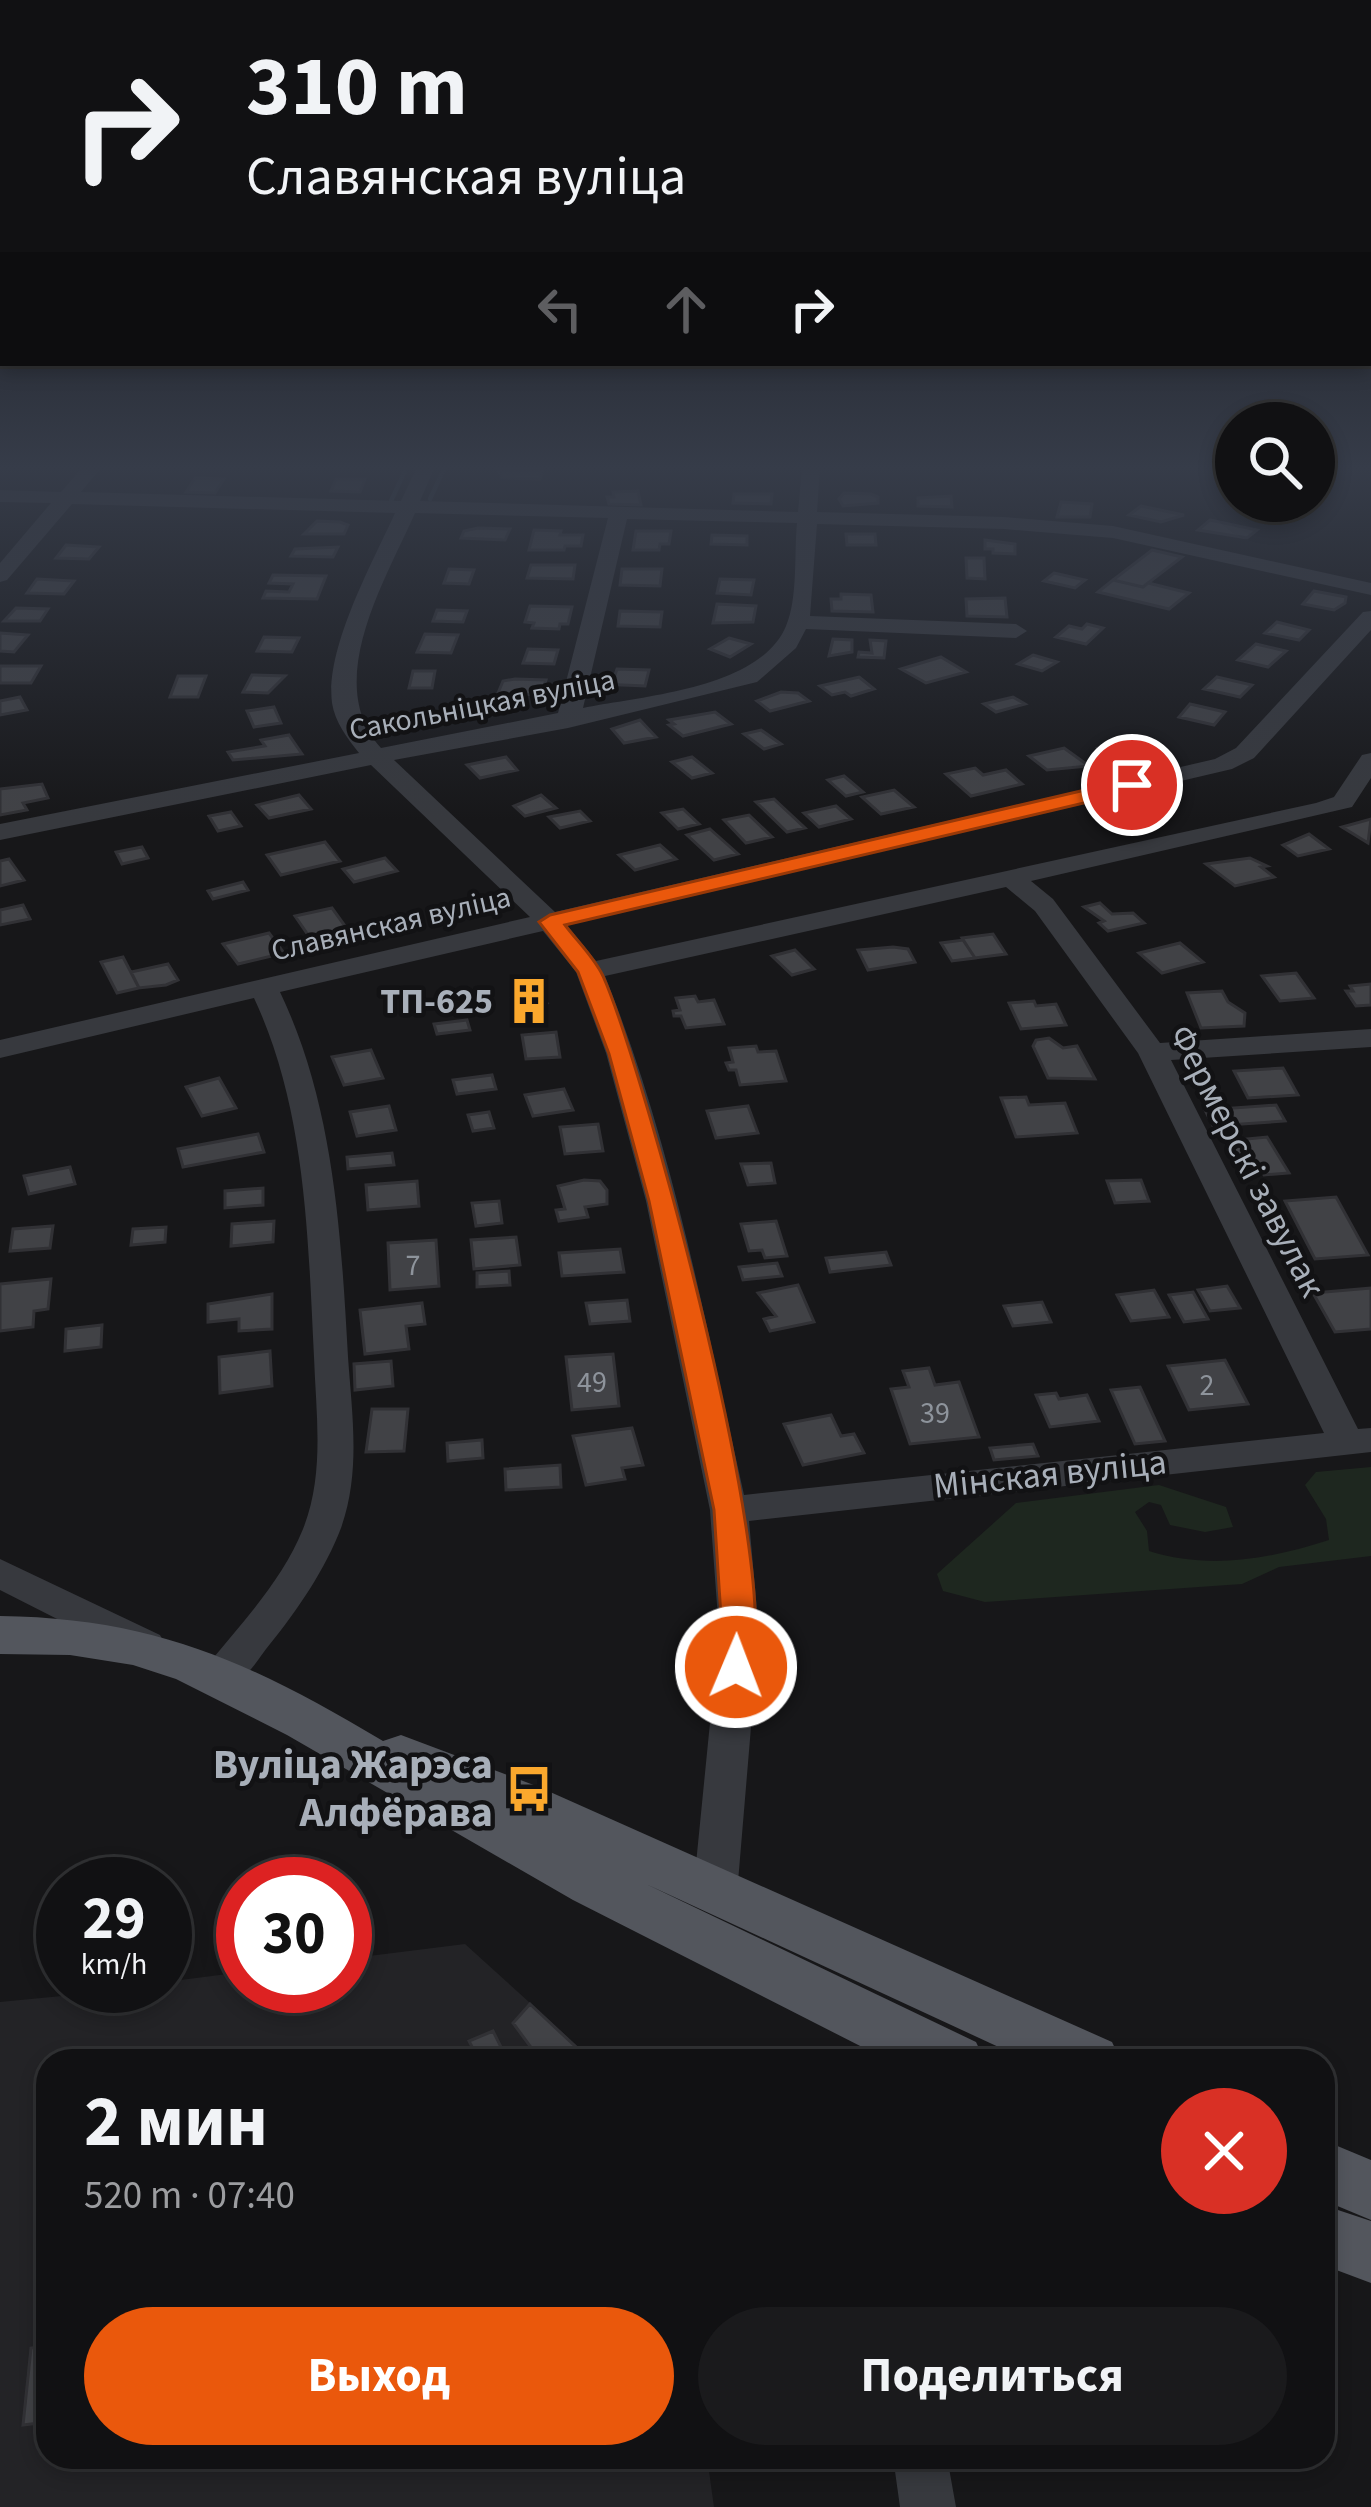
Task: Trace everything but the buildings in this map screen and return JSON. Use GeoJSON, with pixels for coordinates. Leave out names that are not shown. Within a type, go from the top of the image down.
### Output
{"type":"FeatureCollection","features":[{"type":"Feature","properties":{"kind":"main road"},"geometry":{"type":"LineString","coordinates":[[0,1635],[75,1635],[153,1649],[223,1674],[304,1717],[407,1785],[711,1920],[938,1993],[1064,2049]]}},
{"type":"Feature","properties":{"kind":"main road"},"geometry":{"type":"LineString","coordinates":[[711,1920],[918,2049]]}},
{"type":"Feature","properties":{"kind":"main road"},"geometry":{"type":"LineString","coordinates":[[1335,2174],[1371,2191]]}},
{"type":"Feature","properties":{"kind":"main road"},"geometry":{"type":"LineString","coordinates":[[1335,2239],[1371,2252]]}},
{"type":"Feature","properties":{"kind":"street"},"geometry":{"type":"LineString","coordinates":[[378,586],[342,678],[351,725],[374,755],[550,922],[589,971],[621,1054],[662,1201],[729,1510],[739,1632],[711,1920]]}},
{"type":"Feature","properties":{"kind":"street"},"geometry":{"type":"LineString","coordinates":[[568,721],[601,586]]}},
{"type":"Feature","properties":{"kind":"street"},"geometry":{"type":"LineString","coordinates":[[801,586],[800,622],[1016,631]]}},
{"type":"Feature","properties":{"kind":"street","name":"Славянская вуліца"},"geometry":{"type":"LineString","coordinates":[[0,1048],[1223,764],[1245,753],[1371,617]]}},
{"type":"Feature","properties":{"kind":"street","name":"Сакольніцкая вуліца"},"geometry":{"type":"LineString","coordinates":[[0,832],[374,755],[568,721],[749,677],[788,643],[800,622]]}},
{"type":"Feature","properties":{"kind":"street"},"geometry":{"type":"LineString","coordinates":[[589,971],[1323,809],[1343,802],[1371,760]]}},
{"type":"Feature","properties":{"kind":"street","name":"Фермерскі завулак"},"geometry":{"type":"LineString","coordinates":[[1010,877],[1044,905],[1152,1052],[1359,1441]]}},
{"type":"Feature","properties":{"kind":"street"},"geometry":{"type":"LineString","coordinates":[[223,1674],[278,1607],[322,1529],[337,1465],[323,1209],[291,1046],[262,987]]}},
{"type":"Feature","properties":{"kind":"street"},"geometry":{"type":"LineString","coordinates":[[1152,1052],[1371,1037]]}},
{"type":"Feature","properties":{"kind":"street","name":"Мінская вуліца"},"geometry":{"type":"LineString","coordinates":[[729,1510],[1359,1441]]}},
{"type":"Feature","properties":{"kind":"street"},"geometry":{"type":"LineString","coordinates":[[0,1573],[153,1649]]}},
{"type":"Feature","properties":{"kind":"street"},"geometry":{"type":"LineString","coordinates":[[930,2049],[938,1993]]}},
{"type":"Feature","properties":{"kind":"street"},"geometry":{"type":"LineString","coordinates":[[922,2469],[928,2507]]}},
{"type":"Feature","properties":{"kind":"shaded area"},"geometry":{"type":"Polygon","coordinates":[[[1371,1467],[1371,1556],[1279,1567],[1242,1584],[985,1602],[943,1591],[937,1574],[1016,1503],[1159,1485],[1226,1507],[1233,1527],[1205,1532],[1170,1525],[1161,1505],[1149,1502],[1135,1512],[1147,1531],[1149,1551],[1217,1561],[1284,1552],[1329,1540],[1326,1519],[1305,1485],[1316,1472],[1371,1467]]]}},
{"type":"Feature","properties":{"kind":"shaded area"},"geometry":{"type":"Polygon","coordinates":[[[465,1944],[581,2049],[36,2049],[36,2469],[709,2469],[714,2507],[0,2507],[0,2002],[36,1999],[36,2013],[192,2013],[192,1979],[216,1975],[216,2013],[372,2013],[372,1956],[465,1944]]]}},
{"type":"Feature","properties":{"kind":"place","name":"ТП-625"},"geometry":{"type":"Point","coordinates":[529,1001]}},
{"type":"Feature","properties":{"kind":"place","name":"Вуліца Жарэса Алфёрава"},"geometry":{"type":"Point","coordinates":[529,1789]}},
{"type":"Feature","properties":{"kind":"route"},"geometry":{"type":"LineString","coordinates":[[736,1667],[739,1632],[729,1510],[662,1201],[621,1054],[589,971],[550,922],[1132,785]]}}]}
